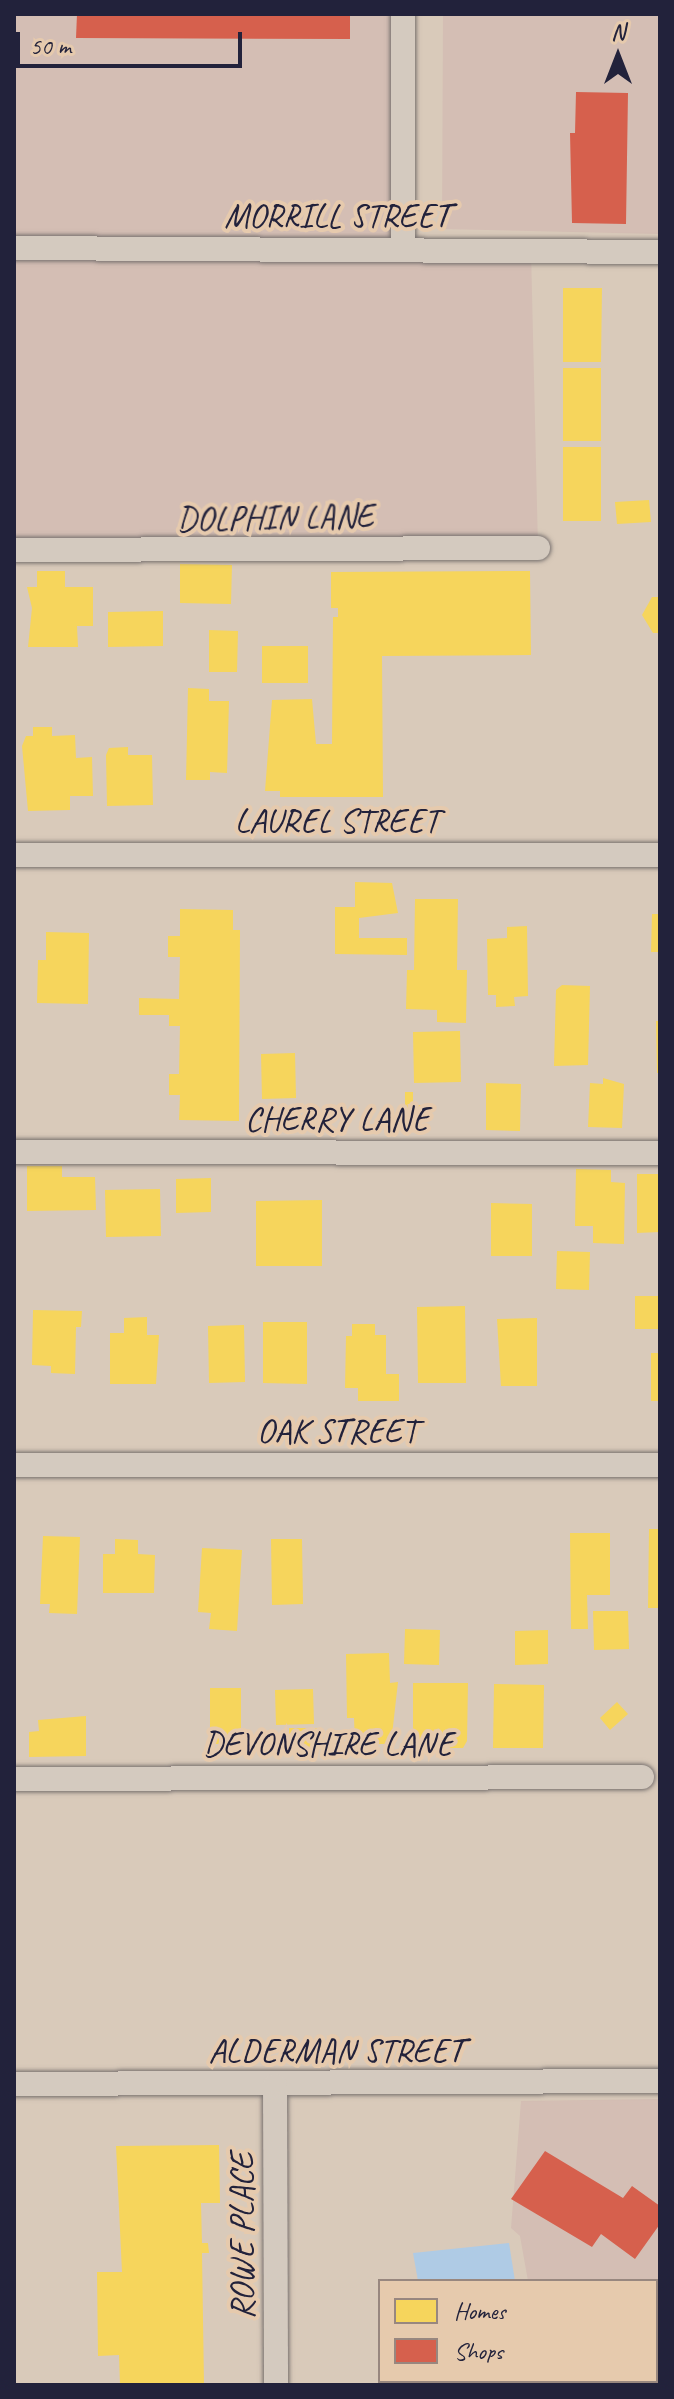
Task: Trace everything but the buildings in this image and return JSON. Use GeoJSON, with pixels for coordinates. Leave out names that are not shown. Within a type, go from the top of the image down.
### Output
{"type":"FeatureCollection","features":[{"type":"Feature","properties":{"kind":"street"},"geometry":{"type":"LineString","coordinates":[[403,14],[403,250]]}},
{"type":"Feature","properties":{"kind":"street","name":"MORRILL STREET"},"geometry":{"type":"LineString","coordinates":[[14,248],[660,252]]}},
{"type":"Feature","properties":{"kind":"street","name":"DOLPHIN LANE"},"geometry":{"type":"LineString","coordinates":[[14,550],[538,548]]}},
{"type":"Feature","properties":{"kind":"street","name":"LAUREL STREET"},"geometry":{"type":"LineString","coordinates":[[14,855],[660,855]]}},
{"type":"Feature","properties":{"kind":"street","name":"CHERRY LANE"},"geometry":{"type":"LineString","coordinates":[[14,1152],[660,1153]]}},
{"type":"Feature","properties":{"kind":"street","name":"OAK STREET"},"geometry":{"type":"LineString","coordinates":[[14,1465],[660,1465]]}},
{"type":"Feature","properties":{"kind":"street","name":"DEVONSHIRE LANE"},"geometry":{"type":"LineString","coordinates":[[14,1779],[642,1777]]}},
{"type":"Feature","properties":{"kind":"street","name":"ALDERMAN STREET"},"geometry":{"type":"LineString","coordinates":[[14,2084],[275,2086],[658,2081]]}},
{"type":"Feature","properties":{"kind":"street","name":"ROWE PLACE"},"geometry":{"type":"LineString","coordinates":[[275,2086],[276,2385]]}},
{"type":"Feature","properties":{"kind":"shaded area"},"geometry":{"type":"Polygon","coordinates":[[[14,14],[403,14],[403,249],[531,251],[538,548],[14,546],[14,14]]]}},
{"type":"Feature","properties":{"kind":"shaded area"},"geometry":{"type":"Polygon","coordinates":[[[443,14],[660,14],[660,234],[442,229],[443,14]]]}},
{"type":"Feature","properties":{"kind":"shaded area"},"geometry":{"type":"Polygon","coordinates":[[[660,2099],[658,2372],[658,2279],[528,2279],[520,2236],[511,2228],[521,2101],[660,2099]]]}},
{"type":"Feature","properties":{"kind":"shaded area"},"geometry":{"type":"Polygon","coordinates":[[[560,2383],[600,2383],[561,2385],[560,2383]]]}},
{"type":"Feature","properties":{"kind":"water"},"geometry":{"type":"Polygon","coordinates":[[[509,2243],[515,2279],[418,2279],[413,2253],[509,2243]]]}},
{"type":"Feature","properties":{"kind":"water"},"geometry":{"type":"Polygon","coordinates":[[[437,2383],[546,2385],[438,2385],[437,2383]]]}}]}
